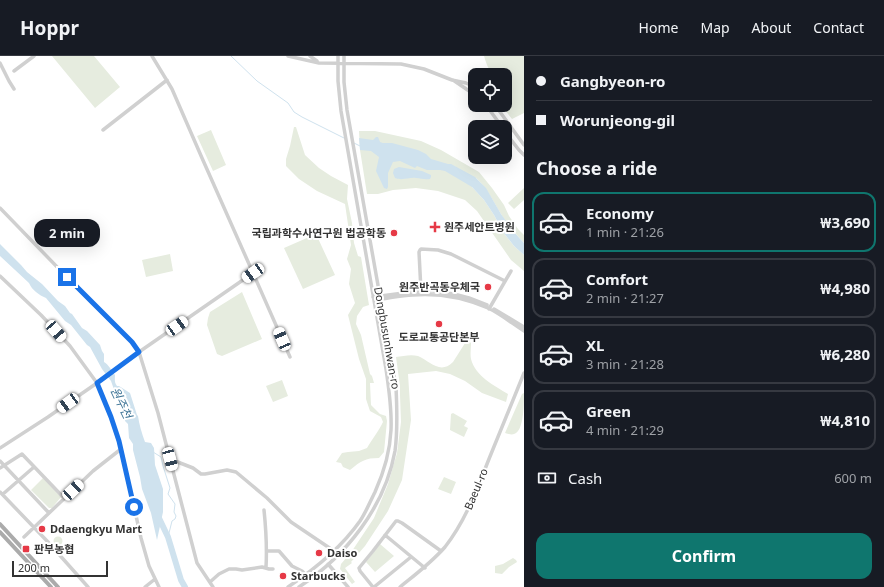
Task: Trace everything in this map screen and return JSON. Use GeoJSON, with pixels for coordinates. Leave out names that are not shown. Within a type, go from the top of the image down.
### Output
{"type":"FeatureCollection","features":[{"type":"Feature","properties":{"kind":"main road"},"geometry":{"type":"LineString","coordinates":[[0,524],[58,587]]}},
{"type":"Feature","properties":{"kind":"main road"},"geometry":{"type":"LineString","coordinates":[[0,532],[50,587]]}},
{"type":"Feature","properties":{"kind":"street"},"geometry":{"type":"LineString","coordinates":[[14,71],[34,56]]}},
{"type":"Feature","properties":{"kind":"street"},"geometry":{"type":"LineString","coordinates":[[152,56],[172,89],[290,357]]}},
{"type":"Feature","properties":{"kind":"street"},"geometry":{"type":"LineString","coordinates":[[288,56],[319,63],[401,64],[424,69],[452,80],[468,84]]}},
{"type":"Feature","properties":{"kind":"street"},"geometry":{"type":"LineString","coordinates":[[310,56],[319,63]]}},
{"type":"Feature","properties":{"kind":"street","name":"Dongbusunhwan-ro"},"geometry":{"type":"LineString","coordinates":[[288,587],[306,575],[334,551],[360,521],[369,506],[381,478],[389,450],[391,430],[390,394],[339,95],[338,56]]}},
{"type":"Feature","properties":{"kind":"street","name":"Dongbusunhwan-ro"},"geometry":{"type":"LineString","coordinates":[[298,587],[328,564],[364,524],[384,488],[394,455],[397,426],[396,387],[345,94],[343,64],[344,56]]}},
{"type":"Feature","properties":{"kind":"street"},"geometry":{"type":"LineString","coordinates":[[0,63],[14,89]]}},
{"type":"Feature","properties":{"kind":"street"},"geometry":{"type":"LineString","coordinates":[[103,130],[167,80]]}},
{"type":"Feature","properties":{"kind":"street"},"geometry":{"type":"LineString","coordinates":[[452,80],[468,90]]}},
{"type":"Feature","properties":{"kind":"street"},"geometry":{"type":"LineString","coordinates":[[500,112],[524,145]]}},
{"type":"Feature","properties":{"kind":"street"},"geometry":{"type":"LineString","coordinates":[[512,141],[524,155]]}},
{"type":"Feature","properties":{"kind":"street"},"geometry":{"type":"LineString","coordinates":[[0,208],[132,342],[138,353],[158,413],[197,563],[213,587]]}},
{"type":"Feature","properties":{"kind":"street"},"geometry":{"type":"LineString","coordinates":[[421,291],[420,250],[438,250],[451,254],[505,281]]}},
{"type":"Feature","properties":{"kind":"street"},"geometry":{"type":"LineString","coordinates":[[490,308],[511,271]]}},
{"type":"Feature","properties":{"kind":"street"},"geometry":{"type":"LineString","coordinates":[[0,448],[99,382],[253,273]]}},
{"type":"Feature","properties":{"kind":"street"},"geometry":{"type":"LineString","coordinates":[[0,276],[56,331],[99,382],[121,449],[141,538],[149,566],[159,587]]}},
{"type":"Feature","properties":{"kind":"street"},"geometry":{"type":"LineString","coordinates":[[380,298],[421,291],[454,294],[469,298],[524,327]]}},
{"type":"Feature","properties":{"kind":"street"},"geometry":{"type":"LineString","coordinates":[[373,298],[412,295],[448,296],[490,308],[524,331]]}},
{"type":"Feature","properties":{"kind":"street","name":"Baeul-ro"},"geometry":{"type":"LineString","coordinates":[[400,587],[425,568],[454,534],[476,491],[524,373]]}},
{"type":"Feature","properties":{"kind":"street"},"geometry":{"type":"LineString","coordinates":[[24,538],[93,471],[121,449]]}},
{"type":"Feature","properties":{"kind":"street"},"geometry":{"type":"LineString","coordinates":[[0,468],[22,454],[64,498]]}},
{"type":"Feature","properties":{"kind":"street"},"geometry":{"type":"LineString","coordinates":[[170,459],[193,468],[201,474],[227,470],[236,472],[267,498],[291,522],[334,551]]}},
{"type":"Feature","properties":{"kind":"street"},"geometry":{"type":"LineString","coordinates":[[0,461],[49,513]]}},
{"type":"Feature","properties":{"kind":"street"},"geometry":{"type":"LineString","coordinates":[[34,466],[18,481],[1,493],[88,587]]}},
{"type":"Feature","properties":{"kind":"street"},"geometry":{"type":"LineString","coordinates":[[264,510],[266,533],[266,568]]}},
{"type":"Feature","properties":{"kind":"street"},"geometry":{"type":"LineString","coordinates":[[412,556],[373,587],[359,569],[396,521],[441,551]]}},
{"type":"Feature","properties":{"kind":"street"},"geometry":{"type":"LineString","coordinates":[[386,535],[425,568]]}},
{"type":"Feature","properties":{"kind":"street"},"geometry":{"type":"LineString","coordinates":[[266,551],[279,551],[292,566],[302,571],[306,575]]}},
{"type":"Feature","properties":{"kind":"street"},"geometry":{"type":"LineString","coordinates":[[324,560],[348,587]]}},
{"type":"Feature","properties":{"kind":"street"},"geometry":{"type":"LineString","coordinates":[[210,582],[219,574],[229,569],[236,568],[242,570],[262,566],[269,570],[273,569]]}},
{"type":"Feature","properties":{"kind":"street"},"geometry":{"type":"LineString","coordinates":[[145,587],[154,579]]}},
{"type":"Feature","properties":{"kind":"shaded area"},"geometry":{"type":"Polygon","coordinates":[[[52,56],[94,56],[120,87],[95,108],[52,56]]]}},
{"type":"Feature","properties":{"kind":"shaded area"},"geometry":{"type":"Polygon","coordinates":[[[484,56],[524,56],[524,113],[512,119],[506,112],[512,112],[512,68],[488,68],[484,56]]]}},
{"type":"Feature","properties":{"kind":"shaded area"},"geometry":{"type":"Polygon","coordinates":[[[294,127],[296,127],[305,155],[319,168],[348,185],[347,199],[354,243],[358,256],[361,257],[369,305],[363,307],[357,316],[356,324],[361,335],[370,374],[374,383],[370,383],[371,405],[380,414],[386,416],[387,421],[384,452],[379,458],[363,461],[350,470],[343,467],[341,463],[336,462],[342,453],[359,451],[367,448],[383,422],[381,417],[370,411],[366,399],[366,379],[359,359],[348,315],[355,303],[349,284],[351,269],[347,259],[351,245],[345,204],[317,191],[299,179],[286,166],[286,159],[294,127]]]}},
{"type":"Feature","properties":{"kind":"shaded area"},"geometry":{"type":"Polygon","coordinates":[[[211,130],[226,165],[213,171],[197,136],[211,130]]]}},
{"type":"Feature","properties":{"kind":"shaded area"},"geometry":{"type":"Polygon","coordinates":[[[359,131],[375,131],[421,141],[441,150],[479,172],[504,205],[509,216],[518,229],[524,235],[524,243],[506,222],[487,190],[476,178],[472,187],[484,200],[503,232],[514,246],[524,255],[524,271],[511,260],[477,211],[465,200],[438,191],[416,188],[393,190],[378,194],[367,194],[360,150],[359,131]]]}},
{"type":"Feature","properties":{"kind":"shaded area"},"geometry":{"type":"Polygon","coordinates":[[[524,188],[524,200],[514,209],[508,203],[524,188]]]}},
{"type":"Feature","properties":{"kind":"shaded area"},"geometry":{"type":"Polygon","coordinates":[[[316,234],[335,275],[303,289],[284,248],[316,234]]]}},
{"type":"Feature","properties":{"kind":"shaded area"},"geometry":{"type":"Polygon","coordinates":[[[170,254],[173,271],[146,277],[142,260],[170,254]]]}},
{"type":"Feature","properties":{"kind":"shaded area"},"geometry":{"type":"Polygon","coordinates":[[[242,292],[262,339],[222,356],[217,354],[207,325],[208,318],[210,312],[242,292]]]}},
{"type":"Feature","properties":{"kind":"shaded area"},"geometry":{"type":"Polygon","coordinates":[[[467,340],[471,343],[471,357],[473,365],[486,380],[508,394],[506,402],[482,393],[465,381],[450,374],[436,371],[408,374],[411,420],[402,480],[388,511],[365,546],[351,562],[352,563],[345,568],[355,582],[352,584],[340,569],[341,564],[352,551],[374,518],[388,484],[397,453],[401,422],[400,386],[396,357],[415,355],[435,366],[444,367],[453,362],[467,340]]]}},
{"type":"Feature","properties":{"kind":"shaded area"},"geometry":{"type":"Polygon","coordinates":[[[282,380],[288,396],[273,402],[266,386],[282,380]]]}},
{"type":"Feature","properties":{"kind":"shaded area"},"geometry":{"type":"Polygon","coordinates":[[[524,393],[523,416],[520,428],[513,434],[505,433],[522,394],[524,393]]]}},
{"type":"Feature","properties":{"kind":"shaded area"},"geometry":{"type":"Polygon","coordinates":[[[453,413],[467,421],[464,426],[468,428],[464,437],[450,430],[451,414],[453,413]]]}},
{"type":"Feature","properties":{"kind":"shaded area"},"geometry":{"type":"Polygon","coordinates":[[[444,477],[456,482],[451,494],[438,489],[444,477]]]}},
{"type":"Feature","properties":{"kind":"shaded area"},"geometry":{"type":"Polygon","coordinates":[[[43,478],[61,497],[52,508],[49,508],[31,490],[43,478]]]}},
{"type":"Feature","properties":{"kind":"shaded area"},"geometry":{"type":"Polygon","coordinates":[[[58,536],[63,541],[58,546],[53,541],[58,536]]]}},
{"type":"Feature","properties":{"kind":"shaded area"},"geometry":{"type":"Polygon","coordinates":[[[380,544],[394,556],[375,572],[366,562],[380,544]]]}},
{"type":"Feature","properties":{"kind":"shaded area"},"geometry":{"type":"Polygon","coordinates":[[[513,558],[517,562],[502,574],[495,573],[495,566],[503,564],[513,558]]]}},
{"type":"Feature","properties":{"kind":"water"},"geometry":{"type":"Polygon","coordinates":[[[378,137],[380,142],[383,143],[392,143],[418,150],[426,154],[431,159],[451,164],[475,177],[486,188],[501,214],[524,243],[524,255],[514,246],[503,232],[484,200],[472,187],[445,171],[427,170],[417,166],[415,168],[400,161],[393,162],[388,173],[388,187],[387,189],[384,188],[376,171],[379,157],[371,151],[360,150],[359,138],[373,140],[378,137]]]}},
{"type":"Feature","properties":{"kind":"water"},"geometry":{"type":"Polygon","coordinates":[[[399,167],[422,171],[431,175],[431,177],[430,179],[395,178],[393,173],[394,169],[399,167]]]}},
{"type":"Feature","properties":{"kind":"water"},"geometry":{"type":"Polygon","coordinates":[[[0,244],[27,272],[65,306],[82,328],[87,331],[100,345],[104,354],[104,362],[115,375],[116,385],[130,393],[145,442],[151,443],[154,448],[155,465],[163,489],[163,512],[157,540],[151,513],[142,489],[133,444],[129,438],[128,424],[125,421],[111,381],[102,369],[90,347],[71,325],[65,321],[46,298],[36,292],[29,283],[0,256],[0,244]]]}},
{"type":"Feature","properties":{"kind":"waterway"},"geometry":{"type":"LineString","coordinates":[[231,56],[257,81],[288,103],[294,112],[344,138]]}},
{"type":"Feature","properties":{"kind":"waterway"},"geometry":{"type":"LineString","coordinates":[[354,143],[360,146]]}},
{"type":"Feature","properties":{"kind":"waterway"},"geometry":{"type":"LineString","coordinates":[[153,452],[161,457],[170,488],[168,494],[175,504],[174,512],[176,516],[172,521],[168,537]]}},
{"type":"Feature","properties":{"kind":"waterway","name":"원주천"},"geometry":{"type":"LineString","coordinates":[[158,516],[168,537],[181,580],[185,587]]}},
{"type":"Feature","properties":{"kind":"place","name":"원주세안트병원"},"geometry":{"type":"Point","coordinates":[435,227]}},
{"type":"Feature","properties":{"kind":"place","name":"국립과학수사연구원 법공학동"},"geometry":{"type":"Point","coordinates":[394,233]}},
{"type":"Feature","properties":{"kind":"place","name":"원주반곡동우체국"},"geometry":{"type":"Point","coordinates":[488,287]}},
{"type":"Feature","properties":{"kind":"place","name":"도로교통공단본부"},"geometry":{"type":"Point","coordinates":[439,324]}},
{"type":"Feature","properties":{"kind":"place","name":"Ddaengkyu Mart"},"geometry":{"type":"Point","coordinates":[42,529]}},
{"type":"Feature","properties":{"kind":"place","name":"판부농협"},"geometry":{"type":"Point","coordinates":[26,549]}},
{"type":"Feature","properties":{"kind":"place","name":"Daiso"},"geometry":{"type":"Point","coordinates":[319,553]}},
{"type":"Feature","properties":{"kind":"place","name":"Starbucks"},"geometry":{"type":"Point","coordinates":[283,576]}},
{"type":"Feature","properties":{"kind":"route"},"geometry":{"type":"LineString","coordinates":[[67,277],[132,342],[139,352],[97,383],[119,441],[134,507]]}}]}
